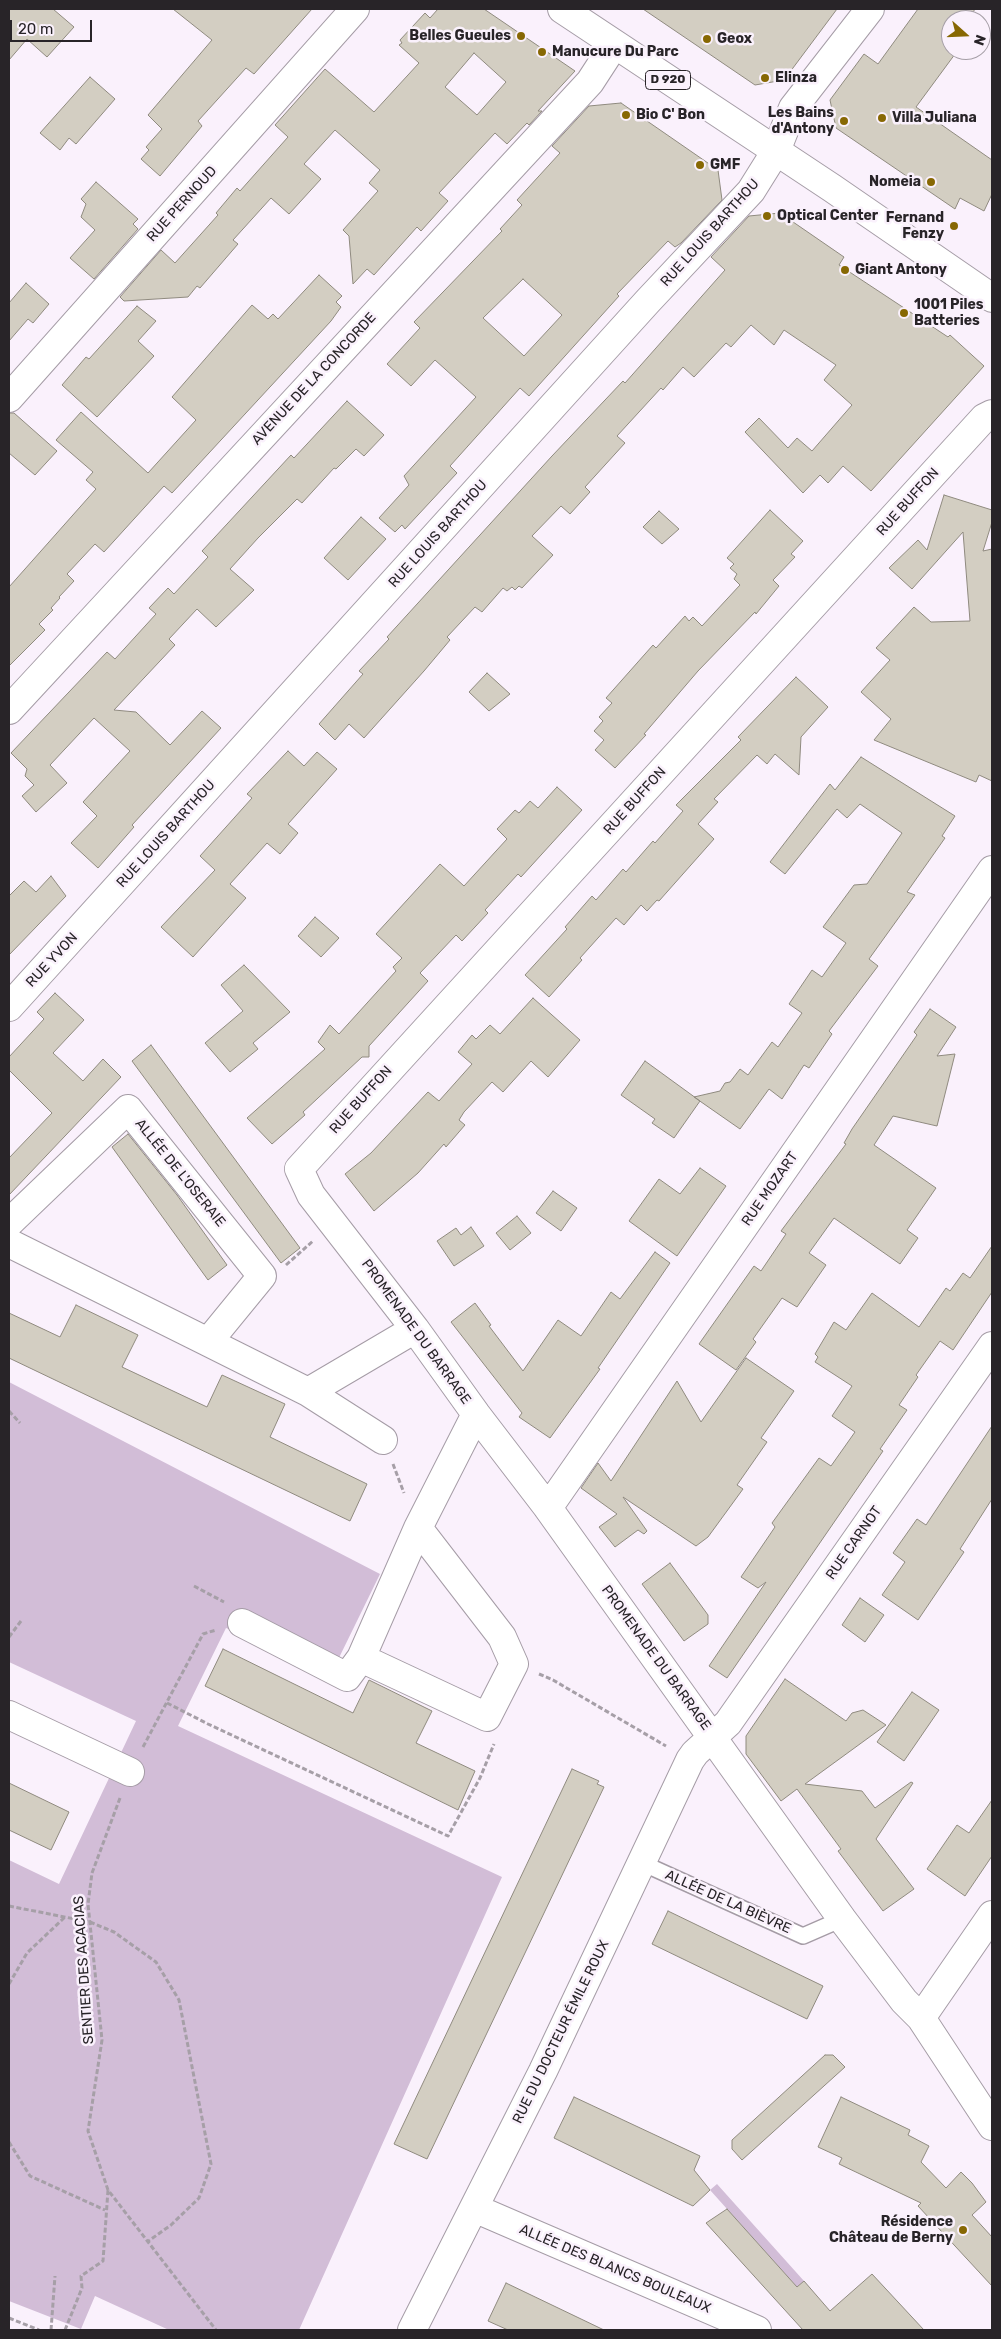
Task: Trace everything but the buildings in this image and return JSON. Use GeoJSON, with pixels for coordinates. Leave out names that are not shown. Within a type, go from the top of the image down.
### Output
{"type":"FeatureCollection","features":[{"type":"Feature","properties":{"kind":"street","name":"RUE PERNOUD"},"geometry":{"type":"LineString","coordinates":[[9,398],[355,9]]}},
{"type":"Feature","properties":{"kind":"street","name":"RUE LOUIS BARTHOU"},"geometry":{"type":"LineString","coordinates":[[95,912],[647,302],[751,191],[776,151],[792,108],[870,9]]}},
{"type":"Feature","properties":{"kind":"street","name":"D 920"},"geometry":{"type":"LineString","coordinates":[[564,10],[992,298]]}},
{"type":"Feature","properties":{"kind":"street","name":"AVENUE DE LA CONCORDE"},"geometry":{"type":"LineString","coordinates":[[9,710],[590,82],[614,45]]}},
{"type":"Feature","properties":{"kind":"street","name":"RUE BUFFON"},"geometry":{"type":"LineString","coordinates":[[312,1196],[299,1168],[970,433],[984,418],[992,414]]}},
{"type":"Feature","properties":{"kind":"street","name":"RUE MOZART"},"geometry":{"type":"LineString","coordinates":[[548,1508],[992,870]]}},
{"type":"Feature","properties":{"kind":"street","name":"RUE YVON"},"geometry":{"type":"LineString","coordinates":[[9,1007],[95,912]]}},
{"type":"Feature","properties":{"kind":"street","name":"ALLÉE DE L'OSERAIE"},"geometry":{"type":"LineString","coordinates":[[9,1223],[128,1110],[262,1276],[208,1342]]}},
{"type":"Feature","properties":{"kind":"street","name":"PROMENADE DU BARRAGE"},"geometry":{"type":"LineString","coordinates":[[312,1196],[415,1329],[476,1414],[548,1508],[842,1919],[904,2001],[921,2018],[992,2126]]}},
{"type":"Feature","properties":{"kind":"street"},"geometry":{"type":"LineString","coordinates":[[9,1243],[308,1392],[383,1440]]}},
{"type":"Feature","properties":{"kind":"street"},"geometry":{"type":"LineString","coordinates":[[308,1392],[415,1329]]}},
{"type":"Feature","properties":{"kind":"street","name":"RUE CARNOT"},"geometry":{"type":"LineString","coordinates":[[712,1737],[728,1724],[992,1346]]}},
{"type":"Feature","properties":{"kind":"street"},"geometry":{"type":"LineString","coordinates":[[242,1623],[347,1678],[361,1658],[418,1528],[476,1414]]}},
{"type":"Feature","properties":{"kind":"street"},"geometry":{"type":"LineString","coordinates":[[361,1658],[487,1717],[514,1664],[502,1637],[418,1528]]}},
{"type":"Feature","properties":{"kind":"street"},"geometry":{"type":"LineString","coordinates":[[9,1715],[130,1772]]}},
{"type":"Feature","properties":{"kind":"street","name":"RUE DU DOCTEUR ÉMILE ROUX"},"geometry":{"type":"LineString","coordinates":[[412,2330],[544,2071],[690,1760],[712,1737]]}},
{"type":"Feature","properties":{"kind":"street"},"geometry":{"type":"LineString","coordinates":[[921,2018],[992,1915]]}},
{"type":"Feature","properties":{"kind":"street","name":"ALLÉE DES BLANCS BOULEAUX"},"geometry":{"type":"LineString","coordinates":[[474,2208],[757,2330]]}},
{"type":"Feature","properties":{"kind":"lane","name":"ALLÉE DE LA BIÈVRE"},"geometry":{"type":"LineString","coordinates":[[642,1863],[803,1936],[842,1919]]}},
{"type":"Feature","properties":{"kind":"path"},"geometry":{"type":"LineString","coordinates":[[285,1266],[306,1249]]}},
{"type":"Feature","properties":{"kind":"path"},"geometry":{"type":"LineString","coordinates":[[9,1411],[20,1423]]}},
{"type":"Feature","properties":{"kind":"path"},"geometry":{"type":"LineString","coordinates":[[383,1440],[418,1528]]}},
{"type":"Feature","properties":{"kind":"path"},"geometry":{"type":"LineString","coordinates":[[9,1637],[21,1621]]}},
{"type":"Feature","properties":{"kind":"path","name":"SENTIER DES ACACIAS"},"geometry":{"type":"LineString","coordinates":[[216,2330],[108,2190],[88,2131],[102,2040],[88,1904],[92,1872],[130,1772],[204,1634],[242,1623]]}},
{"type":"Feature","properties":{"kind":"path"},"geometry":{"type":"LineString","coordinates":[[514,1664],[553,1680],[690,1760]]}},
{"type":"Feature","properties":{"kind":"path"},"geometry":{"type":"LineString","coordinates":[[167,1703],[448,1836],[480,1778],[500,1729],[487,1717]]}},
{"type":"Feature","properties":{"kind":"path"},"geometry":{"type":"LineString","coordinates":[[9,1906],[90,1922],[114,1932],[156,1962],[179,2000],[211,2164],[199,2198],[172,2225],[147,2242]]}},
{"type":"Feature","properties":{"kind":"path"},"geometry":{"type":"LineString","coordinates":[[9,1984],[28,1953],[66,1917]]}},
{"type":"Feature","properties":{"kind":"path"},"geometry":{"type":"LineString","coordinates":[[9,2142],[30,2176],[106,2210]]}},
{"type":"Feature","properties":{"kind":"path"},"geometry":{"type":"LineString","coordinates":[[65,2330],[82,2288],[81,2276],[103,2261],[108,2190]]}},
{"type":"Feature","properties":{"kind":"path"},"geometry":{"type":"LineString","coordinates":[[50,2330],[56,2276]]}},
{"type":"Feature","properties":{"kind":"path"},"geometry":{"type":"LineString","coordinates":[[9,2318],[39,2330]]}},
{"type":"Feature","properties":{"kind":"shaded area"},"geometry":{"type":"Polygon","coordinates":[[[9,1382],[380,1574],[333,1670],[226,1628],[178,1726],[502,1877],[299,2330],[169,2330],[95,2296],[81,2329],[9,2301],[9,1860],[59,1884],[136,1721],[9,1662],[9,1382]]]}},
{"type":"Feature","properties":{"kind":"shaded area"},"geometry":{"type":"Polygon","coordinates":[[[717,2184],[804,2281],[797,2287],[710,2190],[717,2184]]]}},
{"type":"Feature","properties":{"kind":"place","name":"Belles Gueules"},"geometry":{"type":"Point","coordinates":[521,36]}},
{"type":"Feature","properties":{"kind":"place","name":"Geox"},"geometry":{"type":"Point","coordinates":[707,39]}},
{"type":"Feature","properties":{"kind":"place","name":"Manucure Du Parc"},"geometry":{"type":"Point","coordinates":[542,52]}},
{"type":"Feature","properties":{"kind":"place","name":"Elinza"},"geometry":{"type":"Point","coordinates":[765,78]}},
{"type":"Feature","properties":{"kind":"place","name":"Bio C' Bon"},"geometry":{"type":"Point","coordinates":[626,115]}},
{"type":"Feature","properties":{"kind":"place","name":"Villa Juliana"},"geometry":{"type":"Point","coordinates":[882,118]}},
{"type":"Feature","properties":{"kind":"place","name":"Les Bains d'Antony"},"geometry":{"type":"Point","coordinates":[844,121]}},
{"type":"Feature","properties":{"kind":"place","name":"GMF"},"geometry":{"type":"Point","coordinates":[700,165]}},
{"type":"Feature","properties":{"kind":"place","name":"Nomeia"},"geometry":{"type":"Point","coordinates":[931,182]}},
{"type":"Feature","properties":{"kind":"place","name":"Optical Center"},"geometry":{"type":"Point","coordinates":[767,216]}},
{"type":"Feature","properties":{"kind":"place","name":"Fernand Fenzy"},"geometry":{"type":"Point","coordinates":[954,226]}},
{"type":"Feature","properties":{"kind":"place","name":"Giant Antony"},"geometry":{"type":"Point","coordinates":[845,270]}},
{"type":"Feature","properties":{"kind":"place","name":"1001 Piles Batteries"},"geometry":{"type":"Point","coordinates":[904,313]}},
{"type":"Feature","properties":{"kind":"place","name":"Résidence Château de Berny"},"geometry":{"type":"Point","coordinates":[963,2230]}}]}
